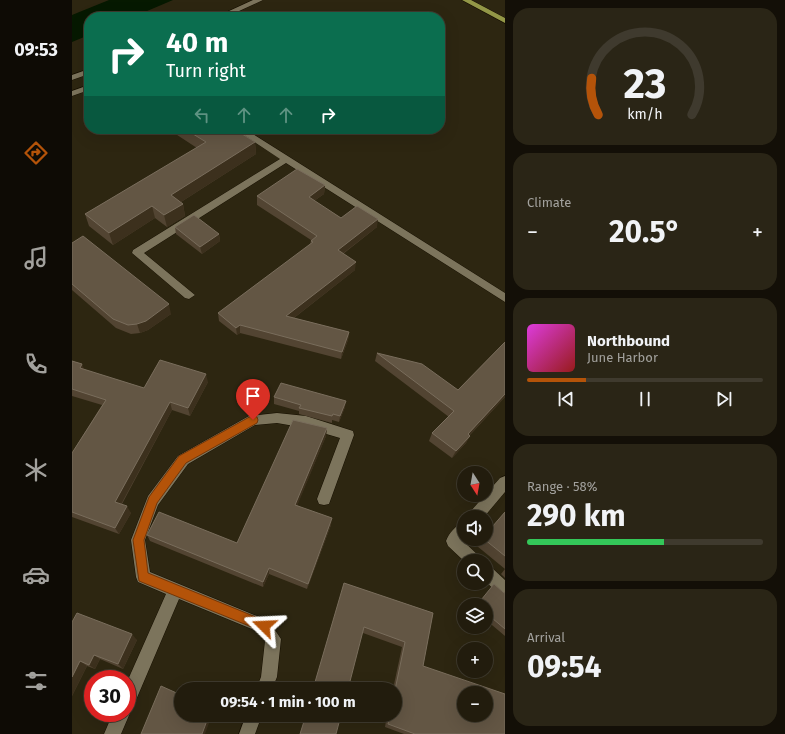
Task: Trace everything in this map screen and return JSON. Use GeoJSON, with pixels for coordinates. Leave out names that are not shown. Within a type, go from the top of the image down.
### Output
{"type":"FeatureCollection","features":[{"type":"Feature","properties":{"kind":"main road"},"geometry":{"type":"LineString","coordinates":[[466,0],[505,21]]}},
{"type":"Feature","properties":{"kind":"street"},"geometry":{"type":"LineString","coordinates":[[231,12],[259,0]]}},
{"type":"Feature","properties":{"kind":"street"},"geometry":{"type":"LineString","coordinates":[[72,78],[84,73]]}},
{"type":"Feature","properties":{"kind":"street"},"geometry":{"type":"LineString","coordinates":[[72,94],[84,89]]}},
{"type":"Feature","properties":{"kind":"street"},"geometry":{"type":"LineString","coordinates":[[247,134],[505,298]]}},
{"type":"Feature","properties":{"kind":"street"},"geometry":{"type":"LineString","coordinates":[[189,295],[137,253],[286,159]]}},
{"type":"Feature","properties":{"kind":"street"},"geometry":{"type":"LineString","coordinates":[[267,682],[269,677],[273,639],[264,626],[143,577],[138,540],[153,501],[183,460],[253,420],[277,418],[306,422],[348,435],[324,499]]}},
{"type":"Feature","properties":{"kind":"street"},"geometry":{"type":"LineString","coordinates":[[481,510],[505,482]]}},
{"type":"Feature","properties":{"kind":"street"},"geometry":{"type":"LineString","coordinates":[[459,546],[467,554]]}},
{"type":"Feature","properties":{"kind":"street"},"geometry":{"type":"LineString","coordinates":[[493,579],[505,590]]}},
{"type":"Feature","properties":{"kind":"street"},"geometry":{"type":"LineString","coordinates":[[136,680],[175,590]]}},
{"type":"Feature","properties":{"kind":"street"},"geometry":{"type":"LineString","coordinates":[[112,734],[118,722]]}},
{"type":"Feature","properties":{"kind":"street"},"geometry":{"type":"LineString","coordinates":[[247,734],[251,722]]}},
{"type":"Feature","properties":{"kind":"shaded area"},"geometry":{"type":"Polygon","coordinates":[[[109,0],[173,0],[145,12],[84,12],[84,37],[72,42],[72,15],[109,0]]]}},
{"type":"Feature","properties":{"kind":"building"},"geometry":{"type":"Polygon","coordinates":[[[193,134],[242,134],[255,142],[171,195],[183,204],[164,215],[152,206],[109,233],[85,214],[206,142],[193,134]]]}},
{"type":"Feature","properties":{"kind":"building"},"geometry":{"type":"Polygon","coordinates":[[[297,169],[325,185],[309,197],[341,218],[357,206],[378,219],[338,250],[356,262],[286,316],[349,332],[342,352],[240,325],[236,328],[218,313],[313,242],[311,241],[317,236],[257,196],[297,169]]]}},
{"type":"Feature","properties":{"kind":"building"},"geometry":{"type":"Polygon","coordinates":[[[194,215],[219,234],[200,247],[175,227],[194,215]]]}},
{"type":"Feature","properties":{"kind":"building"},"geometry":{"type":"Polygon","coordinates":[[[83,236],[169,304],[146,321],[137,324],[128,325],[113,319],[72,284],[72,243],[83,236]]]}},
{"type":"Feature","properties":{"kind":"building"},"geometry":{"type":"Polygon","coordinates":[[[505,342],[505,394],[468,434],[470,436],[456,451],[432,433],[454,411],[377,353],[422,364],[458,390],[505,342]]]}},
{"type":"Feature","properties":{"kind":"building"},"geometry":{"type":"Polygon","coordinates":[[[160,360],[206,374],[188,408],[170,402],[115,502],[127,506],[115,528],[72,512],[72,453],[106,400],[72,389],[72,361],[82,364],[80,368],[144,388],[160,360]]]}},
{"type":"Feature","properties":{"kind":"building"},"geometry":{"type":"Polygon","coordinates":[[[281,383],[346,401],[340,416],[333,414],[332,416],[299,408],[301,405],[274,397],[281,383]]]}},
{"type":"Feature","properties":{"kind":"building"},"geometry":{"type":"Polygon","coordinates":[[[293,420],[327,428],[295,505],[332,518],[308,584],[269,568],[263,582],[147,535],[159,512],[237,543],[293,420]]]}},
{"type":"Feature","properties":{"kind":"building"},"geometry":{"type":"Polygon","coordinates":[[[505,512],[505,556],[493,546],[493,526],[505,512]]]}},
{"type":"Feature","properties":{"kind":"building"},"geometry":{"type":"Polygon","coordinates":[[[344,583],[433,613],[423,666],[482,686],[457,686],[457,722],[493,722],[493,690],[505,694],[505,734],[415,734],[388,724],[388,722],[402,722],[402,682],[397,682],[405,642],[364,627],[350,682],[315,682],[344,583]]]}},
{"type":"Feature","properties":{"kind":"building"},"geometry":{"type":"Polygon","coordinates":[[[494,584],[505,593],[505,629],[493,619],[493,598],[483,598],[489,590],[493,590],[494,584]]]}},
{"type":"Feature","properties":{"kind":"building"},"geometry":{"type":"Polygon","coordinates":[[[77,613],[132,634],[118,664],[94,655],[89,665],[80,661],[72,677],[72,622],[77,613]]]}},
{"type":"Feature","properties":{"kind":"building"},"geometry":{"type":"Polygon","coordinates":[[[161,686],[174,692],[174,722],[206,722],[202,734],[141,734],[161,686]]]}},
{"type":"Feature","properties":{"kind":"building"},"geometry":{"type":"Polygon","coordinates":[[[304,722],[339,722],[336,734],[300,734],[304,722]]]}},
{"type":"Feature","properties":{"kind":"route"},"geometry":{"type":"LineString","coordinates":[[253,420],[183,460],[153,501],[138,540],[143,577],[264,626]]}}]}
